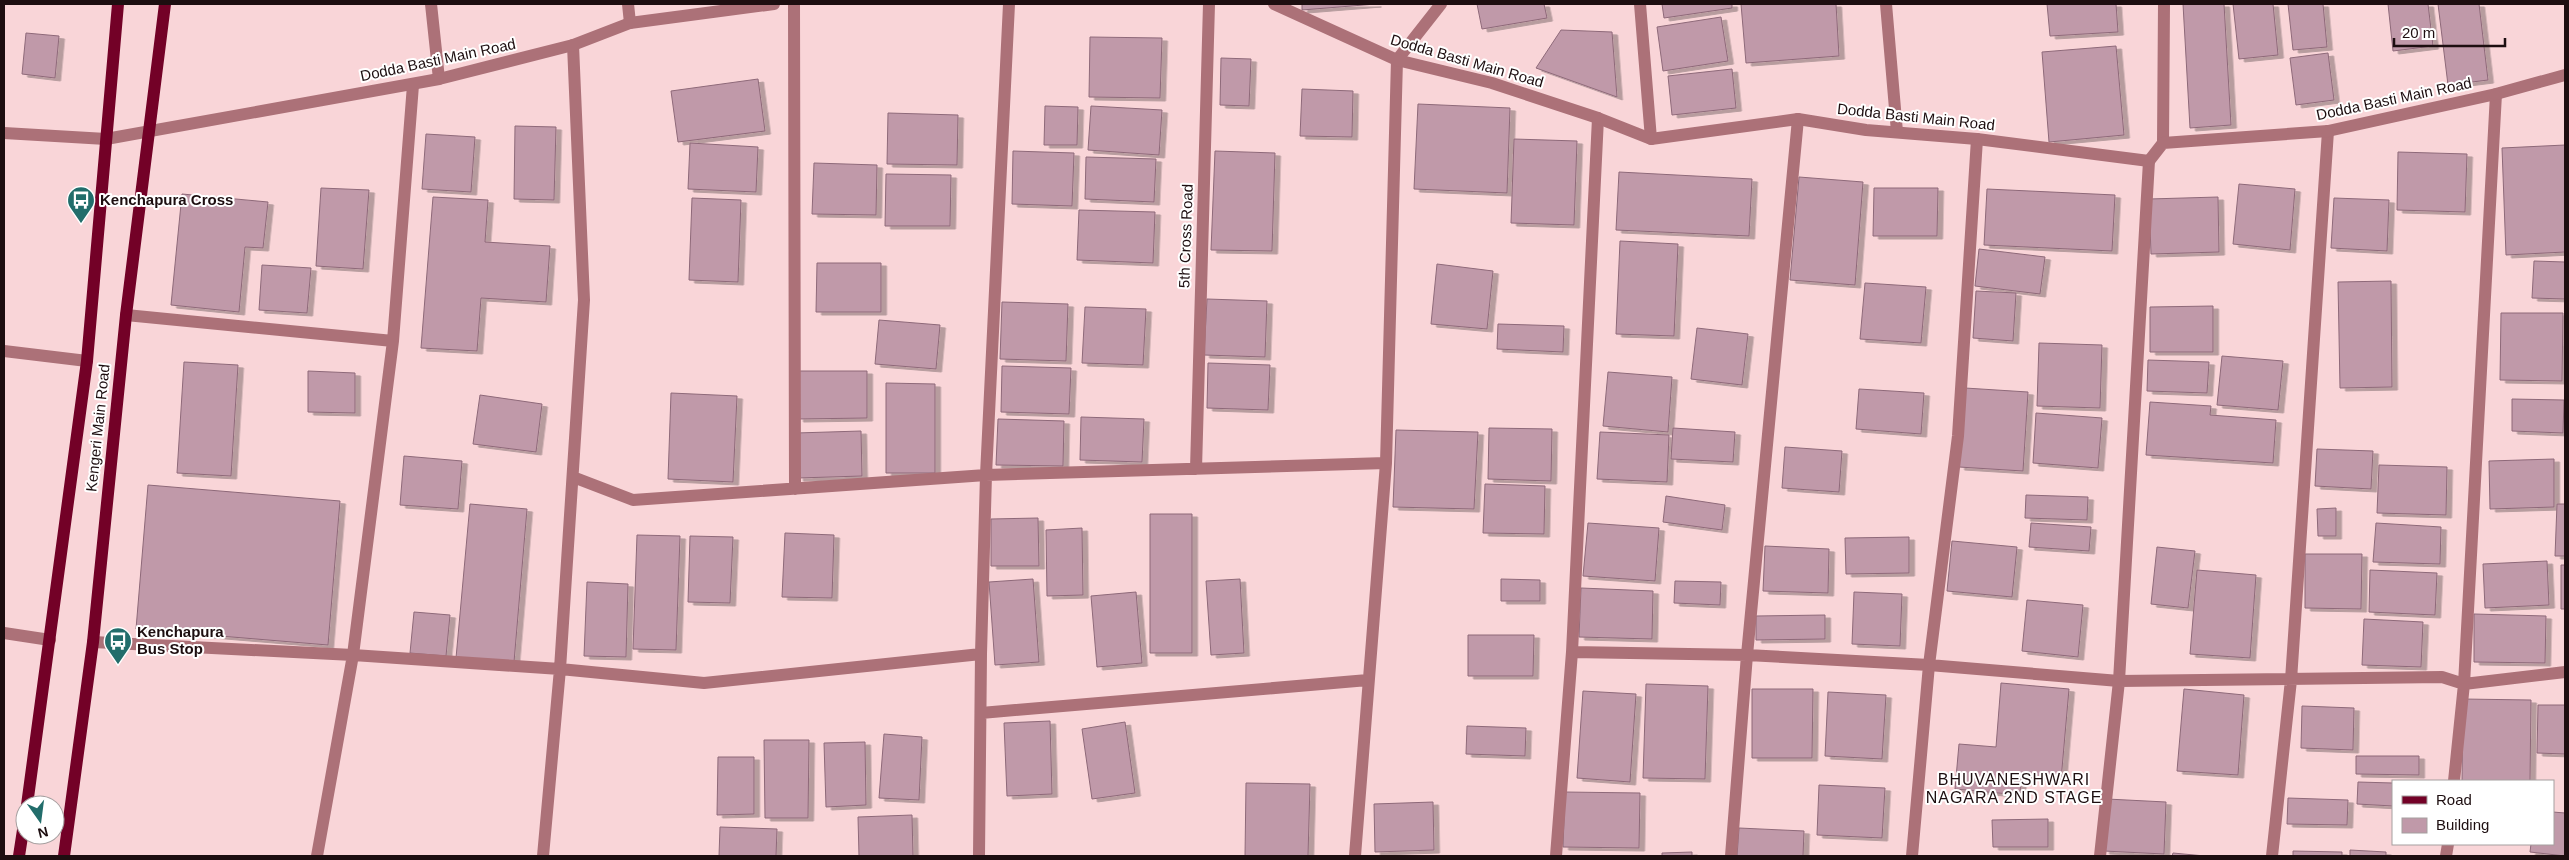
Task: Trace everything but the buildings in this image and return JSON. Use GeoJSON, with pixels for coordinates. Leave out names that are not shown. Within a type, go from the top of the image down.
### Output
{"type":"FeatureCollection","features":[{"type":"Feature","properties":{"kind":"main road","name":"Kengeri Main Road"},"geometry":{"type":"LineString","coordinates":[[28,795],[86,360],[118,4]]}},
{"type":"Feature","properties":{"kind":"main road","name":"Kengeri Main Road"},"geometry":{"type":"LineString","coordinates":[[64,856],[93,642],[126,314],[165,4]]}},
{"type":"Feature","properties":{"kind":"street"},"geometry":{"type":"LineString","coordinates":[[431,4],[439,79]]}},
{"type":"Feature","properties":{"kind":"street"},"geometry":{"type":"LineString","coordinates":[[628,4],[630,23]]}},
{"type":"Feature","properties":{"kind":"street","name":"Dodda Basti Main Road"},"geometry":{"type":"LineString","coordinates":[[4,133],[106,139],[439,79],[573,45],[630,23],[774,4]]}},
{"type":"Feature","properties":{"kind":"street"},"geometry":{"type":"LineString","coordinates":[[794,4],[795,489]]}},
{"type":"Feature","properties":{"kind":"street"},"geometry":{"type":"LineString","coordinates":[[979,856],[981,654],[986,475],[1009,4]]}},
{"type":"Feature","properties":{"kind":"street","name":"5th Cross Road"},"geometry":{"type":"LineString","coordinates":[[1196,469],[1209,4]]}},
{"type":"Feature","properties":{"kind":"street","name":"Dodda Basti Main Road"},"geometry":{"type":"LineString","coordinates":[[1274,4],[1397,60],[1492,83],[1598,118],[1651,139],[1798,119],[1866,130],[1976,139],[2149,161]]}},
{"type":"Feature","properties":{"kind":"street"},"geometry":{"type":"LineString","coordinates":[[1354,856],[1386,464],[1397,60],[1441,4]]}},
{"type":"Feature","properties":{"kind":"street"},"geometry":{"type":"LineString","coordinates":[[1640,4],[1651,139]]}},
{"type":"Feature","properties":{"kind":"street"},"geometry":{"type":"LineString","coordinates":[[1886,4],[1897,132]]}},
{"type":"Feature","properties":{"kind":"street"},"geometry":{"type":"LineString","coordinates":[[2100,856],[2119,681],[2149,161],[2163,143],[2164,4]]}},
{"type":"Feature","properties":{"kind":"street"},"geometry":{"type":"LineString","coordinates":[[543,856],[560,669],[584,300],[573,45]]}},
{"type":"Feature","properties":{"kind":"street","name":"Dodda Basti Main Road"},"geometry":{"type":"LineString","coordinates":[[2163,143],[2328,131],[2496,94],[2565,75]]}},
{"type":"Feature","properties":{"kind":"street"},"geometry":{"type":"LineString","coordinates":[[317,856],[353,655],[393,341],[413,84]]}},
{"type":"Feature","properties":{"kind":"street"},"geometry":{"type":"LineString","coordinates":[[2454,780],[2464,684],[2496,94]]}},
{"type":"Feature","properties":{"kind":"street"},"geometry":{"type":"LineString","coordinates":[[1556,856],[1572,652],[1598,118]]}},
{"type":"Feature","properties":{"kind":"street"},"geometry":{"type":"LineString","coordinates":[[1731,856],[1747,655],[1798,119]]}},
{"type":"Feature","properties":{"kind":"street"},"geometry":{"type":"LineString","coordinates":[[2272,856],[2291,680],[2328,131]]}},
{"type":"Feature","properties":{"kind":"street"},"geometry":{"type":"LineString","coordinates":[[1912,856],[1929,665],[1958,436],[1976,139]]}},
{"type":"Feature","properties":{"kind":"street"},"geometry":{"type":"LineString","coordinates":[[126,314],[393,341]]}},
{"type":"Feature","properties":{"kind":"street"},"geometry":{"type":"LineString","coordinates":[[4,350],[86,360]]}},
{"type":"Feature","properties":{"kind":"street"},"geometry":{"type":"LineString","coordinates":[[573,477],[633,500],[986,475],[1386,464]]}},
{"type":"Feature","properties":{"kind":"street"},"geometry":{"type":"LineString","coordinates":[[4,633],[50,640]]}},
{"type":"Feature","properties":{"kind":"street"},"geometry":{"type":"LineString","coordinates":[[93,642],[353,655],[560,669],[704,683],[981,654]]}},
{"type":"Feature","properties":{"kind":"street"},"geometry":{"type":"LineString","coordinates":[[1572,652],[1747,655],[1929,665],[2119,681],[2442,677],[2464,684],[2565,672]]}},
{"type":"Feature","properties":{"kind":"street"},"geometry":{"type":"LineString","coordinates":[[981,713],[1368,680]]}},
{"type":"Feature","properties":{"kind":"place","name":"Kenchapura Cross"},"geometry":{"type":"Point","coordinates":[81,224]}},
{"type":"Feature","properties":{"kind":"place","name":"Kenchapura Bus Stop"},"geometry":{"type":"Point","coordinates":[118,665]}},
{"type":"Feature","properties":{"kind":"district","name":"BHUVANESHWARI NAGARA 2ND STAGE"},"geometry":{"type":"Point","coordinates":[2014,788]}}]}
